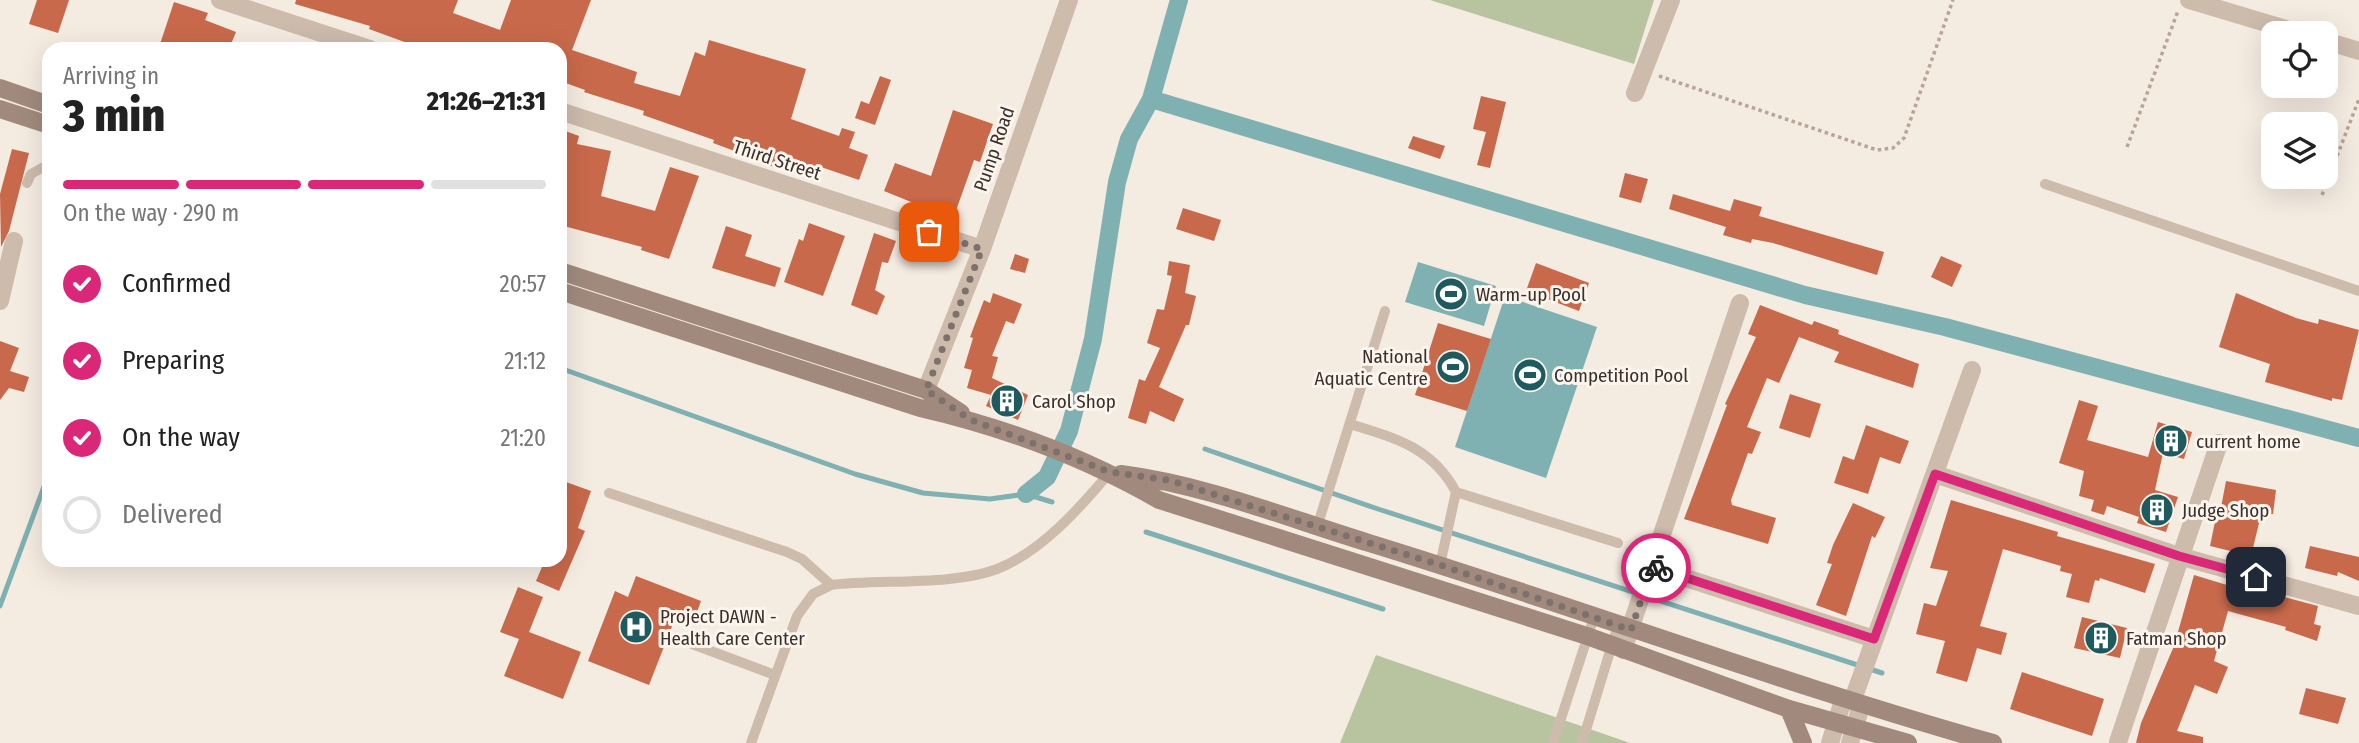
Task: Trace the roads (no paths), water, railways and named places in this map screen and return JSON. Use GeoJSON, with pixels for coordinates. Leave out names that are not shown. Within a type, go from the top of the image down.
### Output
{"type":"FeatureCollection","features":[{"type":"Feature","properties":{"kind":"main road"},"geometry":{"type":"LineString","coordinates":[[0,88],[42,103]]}},
{"type":"Feature","properties":{"kind":"main road"},"geometry":{"type":"LineString","coordinates":[[0,109],[42,123]]}},
{"type":"Feature","properties":{"kind":"main road"},"geometry":{"type":"LineString","coordinates":[[567,273],[926,390],[977,422]]}},
{"type":"Feature","properties":{"kind":"main road"},"geometry":{"type":"LineString","coordinates":[[567,293],[920,408],[977,422],[1104,470],[1159,500],[1587,636],[1836,724],[1852,736],[1908,743]]}},
{"type":"Feature","properties":{"kind":"main road"},"geometry":{"type":"LineString","coordinates":[[1104,470],[1168,480],[1319,521],[1594,617],[1628,622],[1852,700],[1993,743]]}},
{"type":"Feature","properties":{"kind":"main road"},"geometry":{"type":"LineString","coordinates":[[1789,709],[1803,743]]}},
{"type":"Feature","properties":{"kind":"street"},"geometry":{"type":"LineString","coordinates":[[220,0],[349,42]]}},
{"type":"Feature","properties":{"kind":"street","name":"Pump Road"},"geometry":{"type":"LineString","coordinates":[[926,390],[982,249],[1069,0]]}},
{"type":"Feature","properties":{"kind":"street"},"geometry":{"type":"LineString","coordinates":[[1635,93],[1671,0]]}},
{"type":"Feature","properties":{"kind":"street"},"geometry":{"type":"LineString","coordinates":[[2189,0],[2261,22]]}},
{"type":"Feature","properties":{"kind":"street"},"geometry":{"type":"LineString","coordinates":[[2338,45],[2359,51]]}},
{"type":"Feature","properties":{"kind":"street","name":"Third Street"},"geometry":{"type":"LineString","coordinates":[[567,113],[982,249]]}},
{"type":"Feature","properties":{"kind":"street"},"geometry":{"type":"LineString","coordinates":[[0,301],[14,241]]}},
{"type":"Feature","properties":{"kind":"street"},"geometry":{"type":"LineString","coordinates":[[1617,647],[1652,567],[1740,303]]}},
{"type":"Feature","properties":{"kind":"street"},"geometry":{"type":"LineString","coordinates":[[1830,743],[1836,724],[1852,700],[1972,370]]}},
{"type":"Feature","properties":{"kind":"street"},"geometry":{"type":"LineString","coordinates":[[2118,742],[2219,443]]}},
{"type":"Feature","properties":{"kind":"street"},"geometry":{"type":"LineString","coordinates":[[1935,474],[2179,556],[2359,606]]}},
{"type":"Feature","properties":{"kind":"street"},"geometry":{"type":"LineString","coordinates":[[1652,567],[1872,643]]}},
{"type":"Feature","properties":{"kind":"street"},"geometry":{"type":"LineString","coordinates":[[1852,700],[1852,736]]}},
{"type":"Feature","properties":{"kind":"lane"},"geometry":{"type":"LineString","coordinates":[[27,183],[31,174],[42,167]]}},
{"type":"Feature","properties":{"kind":"lane"},"geometry":{"type":"LineString","coordinates":[[2045,184],[2359,291]]}},
{"type":"Feature","properties":{"kind":"lane"},"geometry":{"type":"LineString","coordinates":[[1319,521],[1385,311]]}},
{"type":"Feature","properties":{"kind":"lane"},"geometry":{"type":"LineString","coordinates":[[1350,424],[1404,441],[1425,455],[1447,476],[1455,492],[1440,563]]}},
{"type":"Feature","properties":{"kind":"lane"},"geometry":{"type":"LineString","coordinates":[[751,743],[797,616],[814,594],[831,585],[959,577],[997,569],[1053,535],[1104,470]]}},
{"type":"Feature","properties":{"kind":"lane"},"geometry":{"type":"LineString","coordinates":[[1455,492],[1618,543]]}},
{"type":"Feature","properties":{"kind":"lane"},"geometry":{"type":"LineString","coordinates":[[610,493],[787,552],[802,559],[831,585]]}},
{"type":"Feature","properties":{"kind":"lane"},"geometry":{"type":"LineString","coordinates":[[1553,743],[1594,617]]}},
{"type":"Feature","properties":{"kind":"lane"},"geometry":{"type":"LineString","coordinates":[[692,644],[775,675]]}},
{"type":"Feature","properties":{"kind":"lane"},"geometry":{"type":"LineString","coordinates":[[1582,743],[1617,647]]}},
{"type":"Feature","properties":{"kind":"water","name":"Warm-up Pool"},"geometry":{"type":"Polygon","coordinates":[[[1418,262],[1496,286],[1484,326],[1405,302],[1418,262]]]}},
{"type":"Feature","properties":{"kind":"water","name":"Competition Pool"},"geometry":{"type":"Polygon","coordinates":[[[1505,296],[1597,327],[1546,478],[1455,447],[1505,296]]]}},
{"type":"Feature","properties":{"kind":"waterway"},"geometry":{"type":"LineString","coordinates":[[1026,494],[1047,477],[1069,431],[1093,339],[1117,182],[1129,139],[1151,99],[1179,0]]}},
{"type":"Feature","properties":{"kind":"waterway"},"geometry":{"type":"LineString","coordinates":[[1151,99],[1805,295],[1945,327],[2359,438]]}},
{"type":"Feature","properties":{"kind":"waterway"},"geometry":{"type":"LineString","coordinates":[[567,371],[855,474],[923,493],[990,499],[1026,494],[1052,502]]}},
{"type":"Feature","properties":{"kind":"waterway"},"geometry":{"type":"LineString","coordinates":[[1205,449],[1378,509],[1882,673]]}},
{"type":"Feature","properties":{"kind":"waterway"},"geometry":{"type":"LineString","coordinates":[[0,606],[42,492]]}},
{"type":"Feature","properties":{"kind":"waterway"},"geometry":{"type":"LineString","coordinates":[[1146,532],[1383,609]]}},
{"type":"Feature","properties":{"kind":"place","name":"Warm-up Pool"},"geometry":{"type":"Point","coordinates":[1451,294]}},
{"type":"Feature","properties":{"kind":"place","name":"National Aquatic Centre"},"geometry":{"type":"Point","coordinates":[1453,367]}},
{"type":"Feature","properties":{"kind":"place","name":"Competition Pool"},"geometry":{"type":"Point","coordinates":[1530,375]}},
{"type":"Feature","properties":{"kind":"place","name":"Carol Shop"},"geometry":{"type":"Point","coordinates":[1007,401]}},
{"type":"Feature","properties":{"kind":"place","name":"current home"},"geometry":{"type":"Point","coordinates":[2171,441]}},
{"type":"Feature","properties":{"kind":"place","name":"Judge Shop"},"geometry":{"type":"Point","coordinates":[2157,510]}},
{"type":"Feature","properties":{"kind":"place","name":"Project DAWN - Health Care Center"},"geometry":{"type":"Point","coordinates":[636,627]}},
{"type":"Feature","properties":{"kind":"place","name":"Fatman Shop"},"geometry":{"type":"Point","coordinates":[2101,638]}}]}
